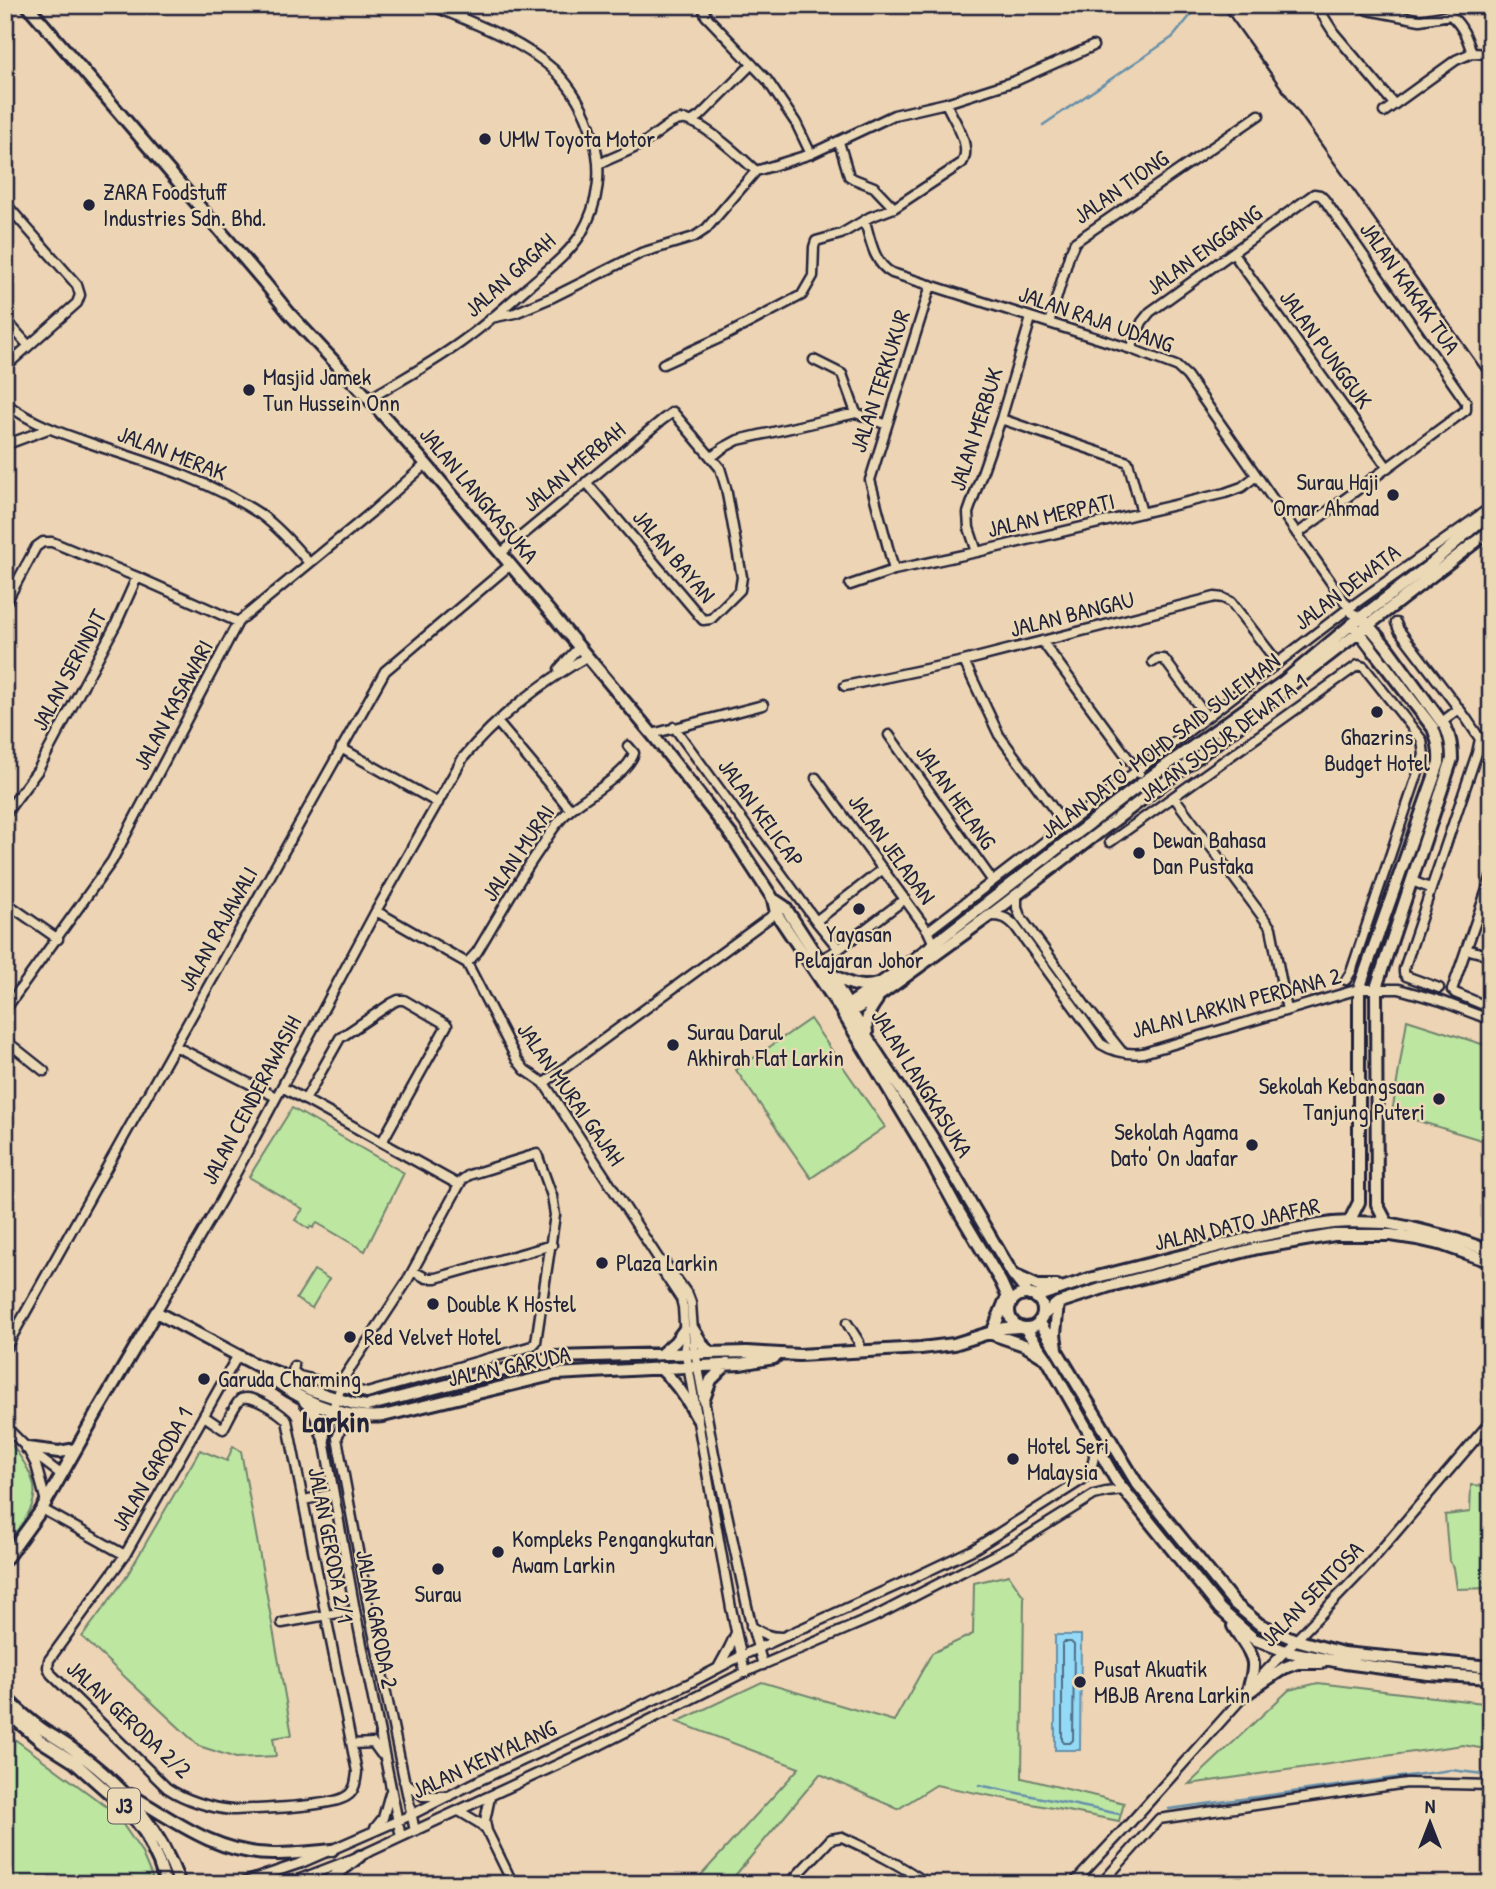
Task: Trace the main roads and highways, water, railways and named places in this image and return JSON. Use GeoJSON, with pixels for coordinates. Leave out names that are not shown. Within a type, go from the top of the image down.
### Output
{"type":"FeatureCollection","features":[{"type":"Feature","properties":{"kind":"main road","name":"JALAN LANGKASUKA"},"geometry":{"type":"LineString","coordinates":[[27,5],[289,313],[426,464],[652,734],[732,836],[773,899],[820,960],[846,1011],[868,1039],[932,1137],[1013,1275],[1032,1296]]}},
{"type":"Feature","properties":{"kind":"main road","name":"JALAN DATO' MOHD SAID SULEIMAN"},"geometry":{"type":"LineString","coordinates":[[846,1011],[883,981],[1080,839],[1431,564],[1491,512]]}},
{"type":"Feature","properties":{"kind":"main road","name":"JALAN DATO' MOHD SAID SULEIMAN"},"geometry":{"type":"LineString","coordinates":[[846,1011],[880,995],[989,916],[1146,780],[1283,682],[1357,620],[1491,530]]}},
{"type":"Feature","properties":{"kind":"main road"},"geometry":{"type":"LineString","coordinates":[[1357,620],[1386,646],[1442,722],[1451,742],[1452,759],[1376,988],[1377,1204],[1387,1223]]}},
{"type":"Feature","properties":{"kind":"main road"},"geometry":{"type":"LineString","coordinates":[[1349,1222],[1359,1202],[1359,989],[1440,754],[1438,740],[1430,724],[1357,620]]}},
{"type":"Feature","properties":{"kind":"main road","name":"JALAN LANGKASUKA"},"geometry":{"type":"LineString","coordinates":[[781,910],[846,1011],[1006,1291],[1010,1306]]}},
{"type":"Feature","properties":{"kind":"main road"},"geometry":{"type":"LineString","coordinates":[[827,972],[842,981],[862,986],[872,986],[883,981]]}},
{"type":"Feature","properties":{"kind":"main road"},"geometry":{"type":"LineString","coordinates":[[868,1039],[865,1024],[880,995]]}},
{"type":"Feature","properties":{"kind":"main road","name":"JALAN DATO JAAFAR"},"geometry":{"type":"LineString","coordinates":[[1032,1296],[1043,1296],[1066,1286],[1255,1237],[1349,1222],[1387,1223],[1429,1231],[1491,1251]]}},
{"type":"Feature","properties":{"kind":"main road","name":"JALAN DATO JAAFAR"},"geometry":{"type":"LineString","coordinates":[[1041,1319],[1058,1303],[1110,1286],[1258,1248],[1334,1235],[1416,1238],[1491,1262]]}},
{"type":"Feature","properties":{"kind":"main road"},"geometry":{"type":"LineString","coordinates":[[1013,1275],[1038,1286],[1066,1286]]}},
{"type":"Feature","properties":{"kind":"main road"},"geometry":{"type":"LineString","coordinates":[[987,1332],[1003,1309],[1006,1291]]}},
{"type":"Feature","properties":{"kind":"main road"},"geometry":{"type":"LineString","coordinates":[[987,1332],[1018,1296],[1032,1296],[1041,1306],[1041,1319],[1052,1356],[1106,1464],[1124,1490],[1227,1616],[1254,1661],[1247,1693],[1284,1668],[1297,1663],[1345,1663]]}},
{"type":"Feature","properties":{"kind":"main road"},"geometry":{"type":"LineString","coordinates":[[1052,1356],[1058,1303]]}},
{"type":"Feature","properties":{"kind":"main road"},"geometry":{"type":"LineString","coordinates":[[1010,1306],[1011,1320],[1052,1356],[1136,1482],[1235,1604],[1259,1624],[1296,1640],[1343,1653],[1491,1667]]}},
{"type":"Feature","properties":{"kind":"main road","name":"JALAN GARUDA"},"geometry":{"type":"LineString","coordinates":[[156,1312],[256,1365],[278,1373],[355,1416],[366,1418],[556,1374],[749,1363],[787,1355]]}},
{"type":"Feature","properties":{"kind":"main road","name":"JALAN CENDERAWASIH"},"geometry":{"type":"LineString","coordinates":[[5,1560],[44,1506],[156,1312]]}},
{"type":"Feature","properties":{"kind":"main road"},"geometry":{"type":"LineString","coordinates":[[1022,1328],[1035,1325],[1041,1319]]}},
{"type":"Feature","properties":{"kind":"main road","name":"JALAN GARUDA"},"geometry":{"type":"LineString","coordinates":[[256,1365],[301,1399],[367,1406],[554,1357],[747,1352],[787,1355],[925,1348],[954,1344],[1004,1328],[1022,1328]]}},
{"type":"Feature","properties":{"kind":"main road"},"geometry":{"type":"LineString","coordinates":[[661,1354],[689,1330],[712,1353]]}},
{"type":"Feature","properties":{"kind":"main road"},"geometry":{"type":"LineString","coordinates":[[987,1332],[1052,1356]]}},
{"type":"Feature","properties":{"kind":"main road"},"geometry":{"type":"LineString","coordinates":[[704,1399],[711,1380],[727,1364]]}},
{"type":"Feature","properties":{"kind":"main road"},"geometry":{"type":"LineString","coordinates":[[659,1367],[675,1382],[697,1418]]}},
{"type":"Feature","properties":{"kind":"main road"},"geometry":{"type":"LineString","coordinates":[[301,1399],[316,1413],[324,1439]]}},
{"type":"Feature","properties":{"kind":"main road"},"geometry":{"type":"LineString","coordinates":[[27,1448],[59,1452],[76,1449]]}},
{"type":"Feature","properties":{"kind":"main road"},"geometry":{"type":"LineString","coordinates":[[1227,1616],[1254,1639],[1285,1651],[1345,1663],[1428,1674],[1491,1678]]}},
{"type":"Feature","properties":{"kind":"main road","name":"J3"},"geometry":{"type":"LineString","coordinates":[[5,1697],[39,1727],[78,1752],[134,1801],[169,1856],[180,1884]]}},
{"type":"Feature","properties":{"kind":"main road","name":"J3"},"geometry":{"type":"LineString","coordinates":[[5,1712],[41,1741],[74,1762],[127,1809],[145,1833],[166,1880]]}},
{"type":"Feature","properties":{"kind":"main road"},"geometry":{"type":"LineString","coordinates":[[120,1787],[189,1832],[224,1846],[272,1854],[332,1850]]}},
{"type":"Feature","properties":{"kind":"main road"},"geometry":{"type":"LineString","coordinates":[[324,1884],[360,1857]]}},
{"type":"Feature","properties":{"kind":"water"},"geometry":{"type":"Polygon","coordinates":[[[1055,1635],[1081,1635],[1080,1750],[1055,1750],[1055,1635]]]}},
{"type":"Feature","properties":{"kind":"waterway"},"geometry":{"type":"LineString","coordinates":[[1043,125],[1173,37],[1195,10]]}},
{"type":"Feature","properties":{"kind":"waterway"},"geometry":{"type":"LineString","coordinates":[[1169,1809],[1451,1770],[1491,1775]]}},
{"type":"Feature","properties":{"kind":"waterway"},"geometry":{"type":"LineString","coordinates":[[979,1785],[1119,1814]]}},
{"type":"Feature","properties":{"kind":"railway"},"geometry":{"type":"LineString","coordinates":[[1222,5],[1491,383]]}},
{"type":"Feature","properties":{"kind":"place","name":"UMW Toyota Motor"},"geometry":{"type":"Point","coordinates":[485,139]}},
{"type":"Feature","properties":{"kind":"place","name":"ZARA Foodstuff Industries Sdn. Bhd."},"geometry":{"type":"Point","coordinates":[89,205]}},
{"type":"Feature","properties":{"kind":"place","name":"Masjid Jamek Tun Hussein Onn"},"geometry":{"type":"Point","coordinates":[249,390]}},
{"type":"Feature","properties":{"kind":"place","name":"Surau Haji Omar Ahmad"},"geometry":{"type":"Point","coordinates":[1393,495]}},
{"type":"Feature","properties":{"kind":"place","name":"Ghazrins Budget Hotel"},"geometry":{"type":"Point","coordinates":[1377,712]}},
{"type":"Feature","properties":{"kind":"place","name":"Dewan Bahasa Dan Pustaka"},"geometry":{"type":"Point","coordinates":[1139,853]}},
{"type":"Feature","properties":{"kind":"place","name":"Yayasan Pelajaran Johor"},"geometry":{"type":"Point","coordinates":[859,909]}},
{"type":"Feature","properties":{"kind":"place","name":"Surau Darul Akhirah Flat Larkin"},"geometry":{"type":"Point","coordinates":[673,1045]}},
{"type":"Feature","properties":{"kind":"place","name":"Sekolah Kebangsaan Tanjung Puteri"},"geometry":{"type":"Point","coordinates":[1439,1099]}},
{"type":"Feature","properties":{"kind":"place","name":"Sekolah Agama Dato' On Jaafar"},"geometry":{"type":"Point","coordinates":[1252,1145]}},
{"type":"Feature","properties":{"kind":"place","name":"Plaza Larkin"},"geometry":{"type":"Point","coordinates":[602,1263]}},
{"type":"Feature","properties":{"kind":"place","name":"Double K Hostel"},"geometry":{"type":"Point","coordinates":[433,1304]}},
{"type":"Feature","properties":{"kind":"place","name":"Red Velvet Hotel"},"geometry":{"type":"Point","coordinates":[350,1337]}},
{"type":"Feature","properties":{"kind":"place","name":"Garuda Charming"},"geometry":{"type":"Point","coordinates":[204,1379]}},
{"type":"Feature","properties":{"kind":"place","name":"Hotel Seri Malaysia"},"geometry":{"type":"Point","coordinates":[1013,1459]}},
{"type":"Feature","properties":{"kind":"place","name":"Kompleks Pengangkutan Awam Larkin"},"geometry":{"type":"Point","coordinates":[498,1552]}},
{"type":"Feature","properties":{"kind":"place","name":"Surau"},"geometry":{"type":"Point","coordinates":[438,1569]}},
{"type":"Feature","properties":{"kind":"place","name":"Pusat Akuatik MBJB Arena Larkin"},"geometry":{"type":"Point","coordinates":[1080,1682]}},
{"type":"Feature","properties":{"kind":"district","name":"Larkin"},"geometry":{"type":"Point","coordinates":[336,1422]}}]}
